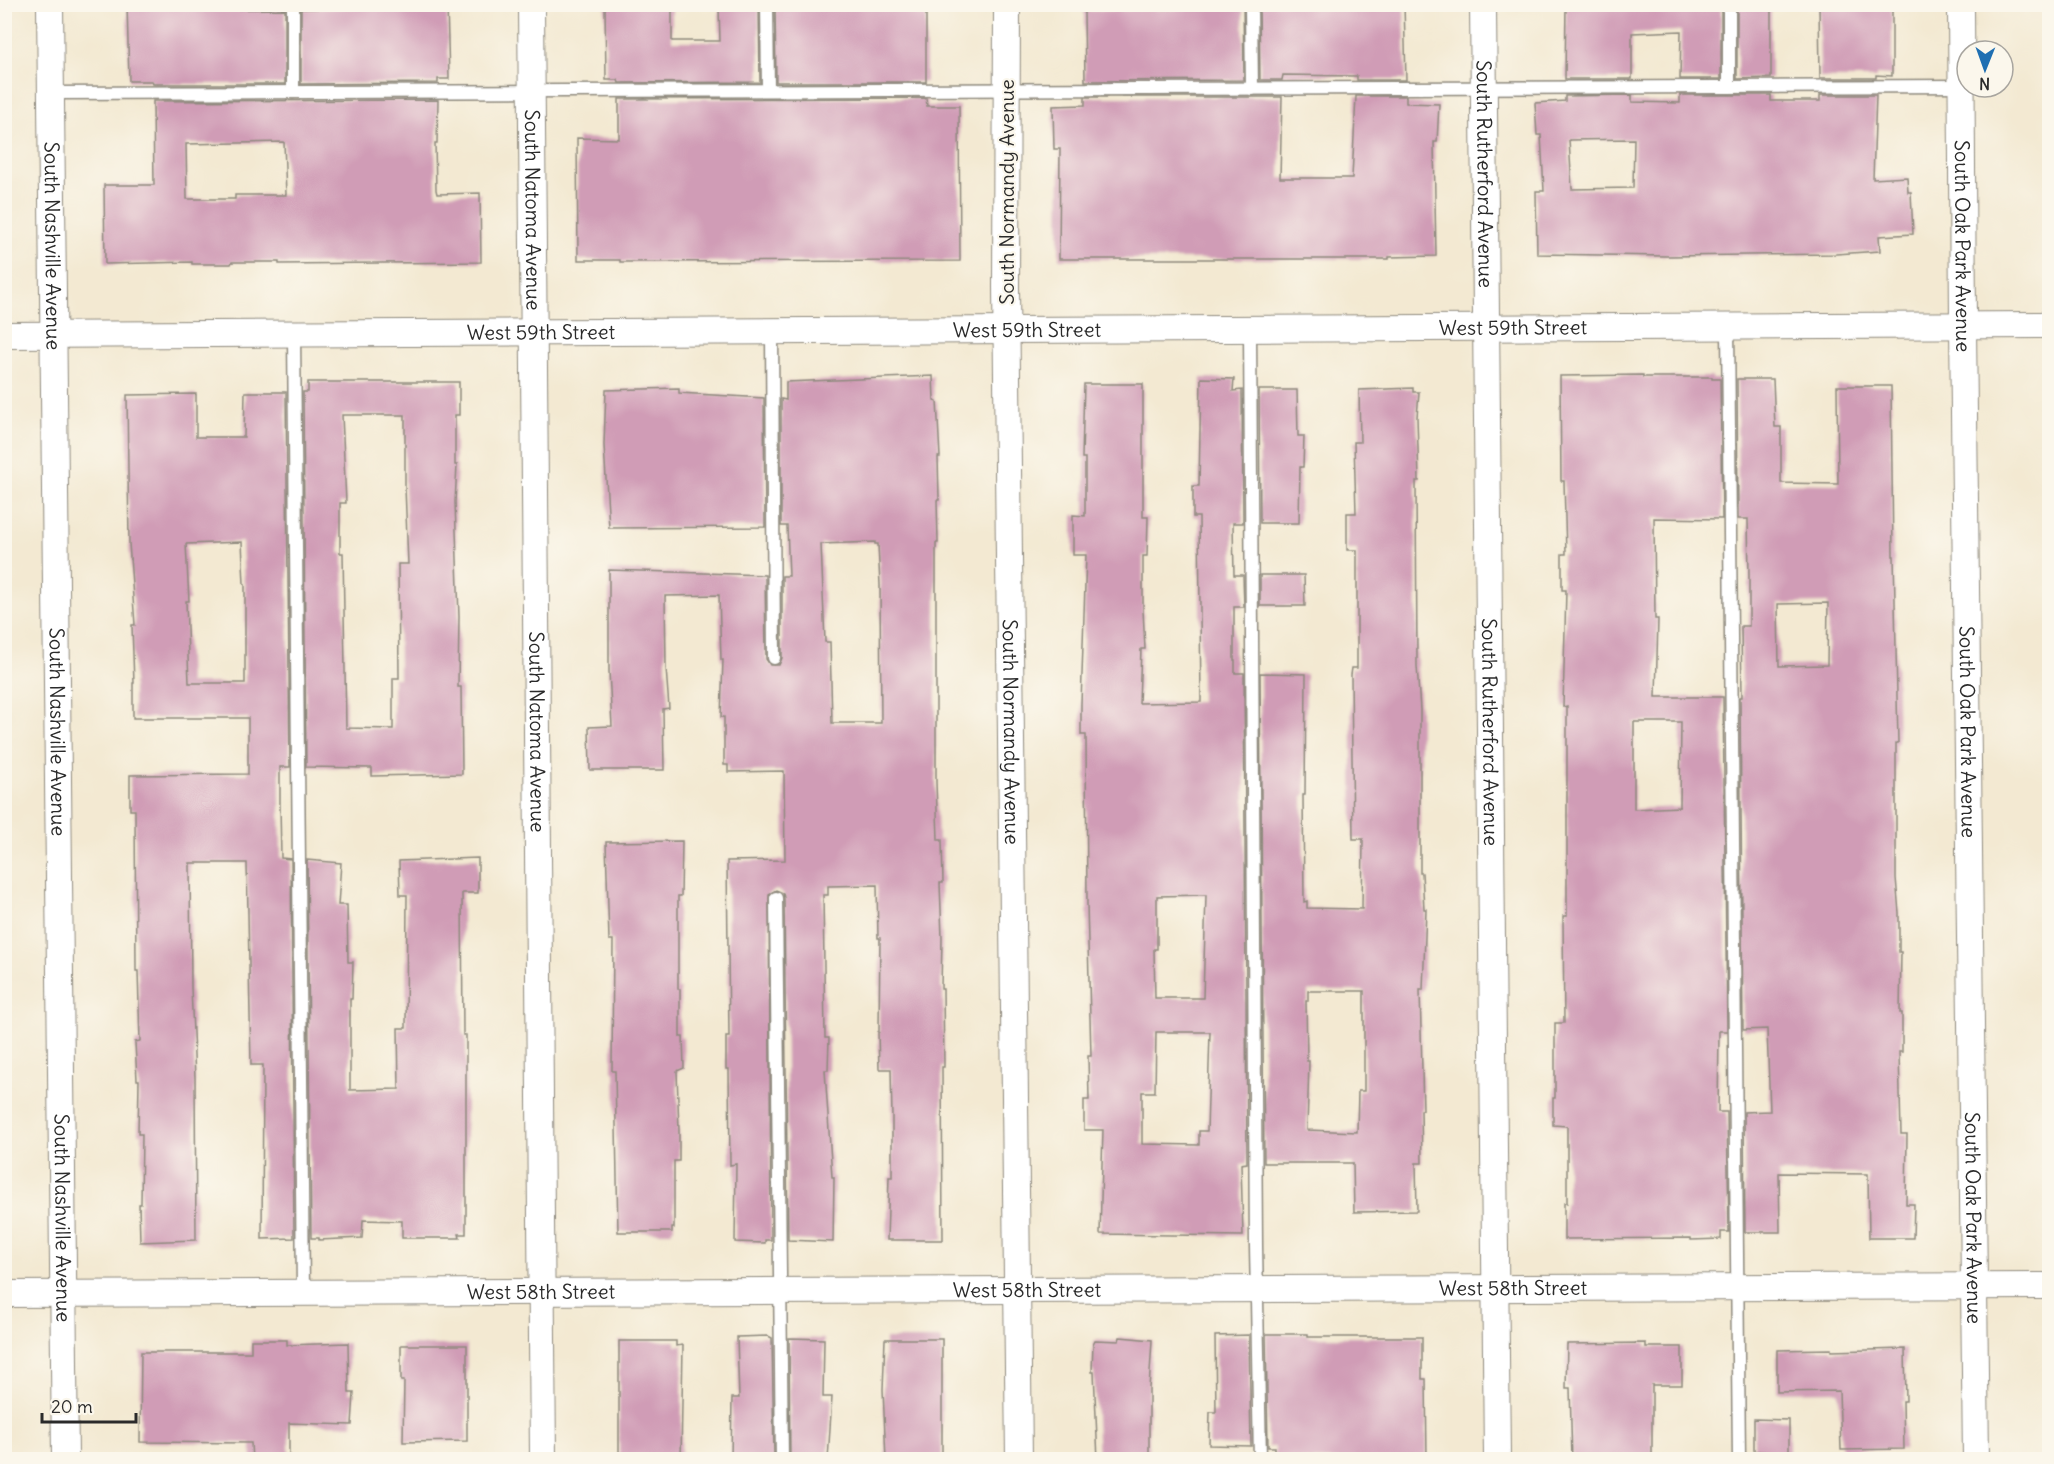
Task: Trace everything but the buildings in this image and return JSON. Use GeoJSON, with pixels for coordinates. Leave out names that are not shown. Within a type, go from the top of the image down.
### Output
{"type":"FeatureCollection","features":[{"type":"Feature","properties":{"kind":"street","name":"South Nashville Avenue"},"geometry":{"type":"LineString","coordinates":[[50,4],[65,1460]]}},
{"type":"Feature","properties":{"kind":"street","name":"South Natoma Avenue"},"geometry":{"type":"LineString","coordinates":[[531,4],[543,1460]]}},
{"type":"Feature","properties":{"kind":"street","name":"South Normandy Avenue"},"geometry":{"type":"LineString","coordinates":[[1007,4],[1006,331],[1019,1460]]}},
{"type":"Feature","properties":{"kind":"street","name":"South Rutherford Avenue"},"geometry":{"type":"LineString","coordinates":[[1483,4],[1497,1460]]}},
{"type":"Feature","properties":{"kind":"street","name":"South Oak Park Avenue"},"geometry":{"type":"LineString","coordinates":[[1961,4],[1961,39]]}},
{"type":"Feature","properties":{"kind":"street","name":"South Oak Park Avenue"},"geometry":{"type":"LineString","coordinates":[[1962,99],[1976,1460]]}},
{"type":"Feature","properties":{"kind":"street","name":"West 59th Street"},"geometry":{"type":"LineString","coordinates":[[4,335],[2049,326]]}},
{"type":"Feature","properties":{"kind":"street","name":"West 58th Street"},"geometry":{"type":"LineString","coordinates":[[4,1294],[2049,1286]]}},
{"type":"Feature","properties":{"kind":"lane"},"geometry":{"type":"LineString","coordinates":[[293,4],[293,92]]}},
{"type":"Feature","properties":{"kind":"lane"},"geometry":{"type":"LineString","coordinates":[[767,4],[768,90]]}},
{"type":"Feature","properties":{"kind":"lane"},"geometry":{"type":"LineString","coordinates":[[1251,4],[1252,89]]}},
{"type":"Feature","properties":{"kind":"lane"},"geometry":{"type":"LineString","coordinates":[[1729,4],[1729,87]]}},
{"type":"Feature","properties":{"kind":"lane"},"geometry":{"type":"LineString","coordinates":[[51,93],[1955,86]]}},
{"type":"Feature","properties":{"kind":"lane"},"geometry":{"type":"LineString","coordinates":[[1728,327],[1739,1460]]}},
{"type":"Feature","properties":{"kind":"lane"},"geometry":{"type":"LineString","coordinates":[[1250,329],[1256,1289],[1260,1460]]}},
{"type":"Feature","properties":{"kind":"lane"},"geometry":{"type":"LineString","coordinates":[[772,332],[774,658]]}},
{"type":"Feature","properties":{"kind":"lane"},"geometry":{"type":"LineString","coordinates":[[294,334],[303,1292]]}},
{"type":"Feature","properties":{"kind":"lane"},"geometry":{"type":"LineString","coordinates":[[776,898],[782,1460]]}}]}
